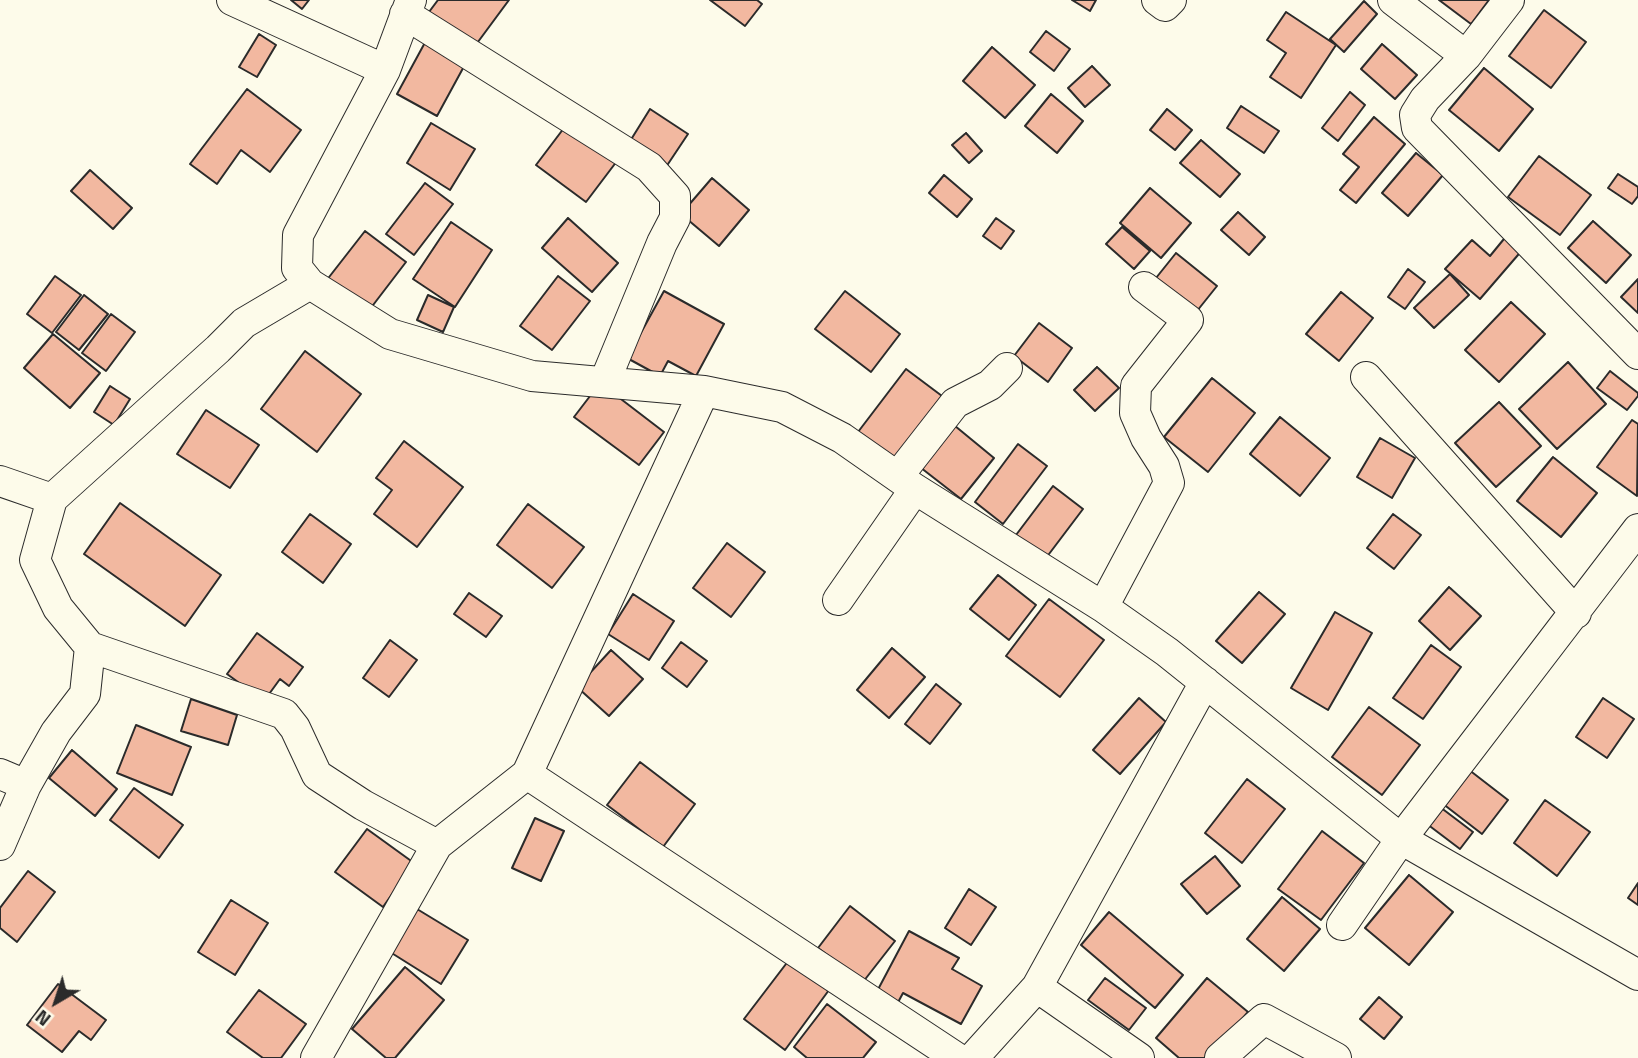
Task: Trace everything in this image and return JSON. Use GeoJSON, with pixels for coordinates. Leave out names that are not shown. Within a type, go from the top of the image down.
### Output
{"type":"FeatureCollection","features":[{"type":"Feature","properties":{"kind":"street"},"geometry":{"type":"LineString","coordinates":[[232,0],[385,70]]}},
{"type":"Feature","properties":{"kind":"street"},"geometry":{"type":"LineString","coordinates":[[1157,0],[1166,6],[1171,0]]}},
{"type":"Feature","properties":{"kind":"street"},"geometry":{"type":"LineString","coordinates":[[1393,0],[1466,55]]}},
{"type":"Feature","properties":{"kind":"street"},"geometry":{"type":"LineString","coordinates":[[1509,0],[1466,55],[1425,99],[1415,115],[1417,128],[1638,354]]}},
{"type":"Feature","properties":{"kind":"street"},"geometry":{"type":"LineString","coordinates":[[605,381],[675,218],[675,196],[649,167],[408,7],[385,70],[298,235],[297,268],[310,284],[390,334],[532,376],[704,391],[782,407],[842,438],[907,483],[1103,607],[1167,652],[1402,839],[1638,975]]}},
{"type":"Feature","properties":{"kind":"street"},"geometry":{"type":"LineString","coordinates":[[310,284],[244,323],[52,499],[35,560],[58,608],[90,647],[284,714],[295,728],[303,751],[317,775],[363,805],[437,845]]}},
{"type":"Feature","properties":{"kind":"street"},"geometry":{"type":"LineString","coordinates":[[1103,607],[1169,483],[1164,466],[1146,439],[1135,413],[1136,386],[1188,320],[1144,287]]}},
{"type":"Feature","properties":{"kind":"street"},"geometry":{"type":"LineString","coordinates":[[838,600],[955,403],[990,385],[1007,368]]}},
{"type":"Feature","properties":{"kind":"street"},"geometry":{"type":"LineString","coordinates":[[1366,377],[1576,613]]}},
{"type":"Feature","properties":{"kind":"street"},"geometry":{"type":"LineString","coordinates":[[316,1058],[437,845],[527,774],[704,391]]}},
{"type":"Feature","properties":{"kind":"street"},"geometry":{"type":"LineString","coordinates":[[0,481],[52,499]]}},
{"type":"Feature","properties":{"kind":"street"},"geometry":{"type":"LineString","coordinates":[[1342,925],[1402,839],[1637,532]]}},
{"type":"Feature","properties":{"kind":"street"},"geometry":{"type":"LineString","coordinates":[[0,845],[13,779],[85,694],[90,647]]}},
{"type":"Feature","properties":{"kind":"street"},"geometry":{"type":"LineString","coordinates":[[973,1058],[1037,987],[1205,682]]}},
{"type":"Feature","properties":{"kind":"street"},"geometry":{"type":"LineString","coordinates":[[527,774],[957,1058]]}},
{"type":"Feature","properties":{"kind":"street"},"geometry":{"type":"LineString","coordinates":[[1037,987],[1139,1058]]}},
{"type":"Feature","properties":{"kind":"street"},"geometry":{"type":"LineString","coordinates":[[1220,1058],[1264,1019],[1336,1058]]}},
{"type":"Feature","properties":{"kind":"building"},"geometry":{"type":"Polygon","coordinates":[[[291,0],[309,0],[302,9],[291,0]]]}},
{"type":"Feature","properties":{"kind":"building"},"geometry":{"type":"Polygon","coordinates":[[[438,0],[509,0],[472,50],[426,16],[438,0]]]}},
{"type":"Feature","properties":{"kind":"building"},"geometry":{"type":"Polygon","coordinates":[[[710,0],[757,0],[762,4],[745,26],[710,0]]]}},
{"type":"Feature","properties":{"kind":"building"},"geometry":{"type":"Polygon","coordinates":[[[1072,0],[1096,0],[1090,11],[1072,0]]]}},
{"type":"Feature","properties":{"kind":"building"},"geometry":{"type":"Polygon","coordinates":[[[1439,0],[1489,0],[1471,24],[1439,0]]]}},
{"type":"Feature","properties":{"kind":"building"},"geometry":{"type":"Polygon","coordinates":[[[1364,1],[1377,14],[1344,52],[1330,39],[1364,1]]]}},
{"type":"Feature","properties":{"kind":"building"},"geometry":{"type":"Polygon","coordinates":[[[1544,10],[1586,42],[1551,88],[1509,56],[1544,10]]]}},
{"type":"Feature","properties":{"kind":"building"},"geometry":{"type":"Polygon","coordinates":[[[1286,12],[1336,45],[1301,98],[1270,77],[1286,53],[1267,40],[1286,12]]]}},
{"type":"Feature","properties":{"kind":"building"},"geometry":{"type":"Polygon","coordinates":[[[1046,31],[1070,49],[1054,71],[1030,52],[1046,31]]]}},
{"type":"Feature","properties":{"kind":"building"},"geometry":{"type":"Polygon","coordinates":[[[259,34],[276,45],[257,77],[239,67],[259,34]]]}},
{"type":"Feature","properties":{"kind":"building"},"geometry":{"type":"Polygon","coordinates":[[[428,37],[468,59],[437,116],[397,94],[428,37]]]}},
{"type":"Feature","properties":{"kind":"building"},"geometry":{"type":"Polygon","coordinates":[[[1382,44],[1417,75],[1395,99],[1361,69],[1382,44]]]}},
{"type":"Feature","properties":{"kind":"building"},"geometry":{"type":"Polygon","coordinates":[[[992,47],[1035,85],[1005,118],[963,81],[992,47]]]}},
{"type":"Feature","properties":{"kind":"building"},"geometry":{"type":"Polygon","coordinates":[[[1092,66],[1110,85],[1085,107],[1068,88],[1092,66]]]}},
{"type":"Feature","properties":{"kind":"building"},"geometry":{"type":"Polygon","coordinates":[[[1484,68],[1533,109],[1499,151],[1449,110],[1484,68]]]}},
{"type":"Feature","properties":{"kind":"building"},"geometry":{"type":"Polygon","coordinates":[[[247,89],[301,130],[270,172],[241,150],[217,184],[190,164],[247,89]]]}},
{"type":"Feature","properties":{"kind":"building"},"geometry":{"type":"Polygon","coordinates":[[[1350,92],[1365,105],[1338,141],[1322,128],[1350,92]]]}},
{"type":"Feature","properties":{"kind":"building"},"geometry":{"type":"Polygon","coordinates":[[[1051,94],[1083,121],[1057,153],[1025,126],[1051,94]]]}},
{"type":"Feature","properties":{"kind":"building"},"geometry":{"type":"Polygon","coordinates":[[[1241,106],[1279,131],[1264,153],[1227,128],[1241,106]]]}},
{"type":"Feature","properties":{"kind":"building"},"geometry":{"type":"Polygon","coordinates":[[[650,109],[688,134],[664,170],[627,146],[650,109]]]}},
{"type":"Feature","properties":{"kind":"building"},"geometry":{"type":"Polygon","coordinates":[[[1167,109],[1192,130],[1175,150],[1150,130],[1167,109]]]}},
{"type":"Feature","properties":{"kind":"building"},"geometry":{"type":"Polygon","coordinates":[[[1374,117],[1405,144],[1356,203],[1340,190],[1359,167],[1343,154],[1374,117]]]}},
{"type":"Feature","properties":{"kind":"building"},"geometry":{"type":"Polygon","coordinates":[[[431,123],[475,149],[450,190],[407,163],[431,123]]]}},
{"type":"Feature","properties":{"kind":"building"},"geometry":{"type":"Polygon","coordinates":[[[567,124],[617,161],[586,202],[536,165],[567,124]]]}},
{"type":"Feature","properties":{"kind":"building"},"geometry":{"type":"Polygon","coordinates":[[[966,133],[982,151],[969,163],[952,145],[966,133]]]}},
{"type":"Feature","properties":{"kind":"building"},"geometry":{"type":"Polygon","coordinates":[[[1201,140],[1240,174],[1220,197],[1180,163],[1201,140]]]}},
{"type":"Feature","properties":{"kind":"building"},"geometry":{"type":"Polygon","coordinates":[[[1416,153],[1443,175],[1408,216],[1382,193],[1416,153]]]}},
{"type":"Feature","properties":{"kind":"building"},"geometry":{"type":"Polygon","coordinates":[[[1539,156],[1591,195],[1560,235],[1508,197],[1539,156]]]}},
{"type":"Feature","properties":{"kind":"building"},"geometry":{"type":"Polygon","coordinates":[[[90,170],[132,208],[113,229],[71,191],[90,170]]]}},
{"type":"Feature","properties":{"kind":"building"},"geometry":{"type":"Polygon","coordinates":[[[1618,174],[1638,187],[1638,196],[1632,204],[1608,188],[1618,174]]]}},
{"type":"Feature","properties":{"kind":"building"},"geometry":{"type":"Polygon","coordinates":[[[944,175],[972,199],[957,217],[929,193],[944,175]]]}},
{"type":"Feature","properties":{"kind":"building"},"geometry":{"type":"Polygon","coordinates":[[[712,178],[749,210],[719,246],[681,214],[712,178]]]}},
{"type":"Feature","properties":{"kind":"building"},"geometry":{"type":"Polygon","coordinates":[[[425,183],[453,204],[414,255],[386,234],[425,183]]]}},
{"type":"Feature","properties":{"kind":"building"},"geometry":{"type":"Polygon","coordinates":[[[1150,188],[1191,223],[1161,258],[1120,223],[1150,188]]]}},
{"type":"Feature","properties":{"kind":"building"},"geometry":{"type":"Polygon","coordinates":[[[1238,212],[1265,237],[1249,255],[1221,230],[1238,212]]]}},
{"type":"Feature","properties":{"kind":"building"},"geometry":{"type":"Polygon","coordinates":[[[568,218],[618,263],[592,292],[542,248],[568,218]]]}},
{"type":"Feature","properties":{"kind":"building"},"geometry":{"type":"Polygon","coordinates":[[[996,218],[1014,231],[1001,249],[983,236],[996,218]]]}},
{"type":"Feature","properties":{"kind":"building"},"geometry":{"type":"Polygon","coordinates":[[[1593,221],[1631,255],[1606,283],[1568,248],[1593,221]]]}},
{"type":"Feature","properties":{"kind":"building"},"geometry":{"type":"Polygon","coordinates":[[[451,222],[492,250],[455,307],[413,279],[451,222]]]}},
{"type":"Feature","properties":{"kind":"building"},"geometry":{"type":"Polygon","coordinates":[[[1122,227],[1150,251],[1134,269],[1106,244],[1122,227]]]}},
{"type":"Feature","properties":{"kind":"building"},"geometry":{"type":"Polygon","coordinates":[[[365,231],[406,262],[367,313],[326,281],[365,231]]]}},
{"type":"Feature","properties":{"kind":"building"},"geometry":{"type":"Polygon","coordinates":[[[1508,234],[1524,248],[1480,299],[1445,269],[1472,240],[1490,256],[1508,234]]]}},
{"type":"Feature","properties":{"kind":"building"},"geometry":{"type":"Polygon","coordinates":[[[1176,253],[1217,286],[1197,311],[1156,278],[1176,253]]]}},
{"type":"Feature","properties":{"kind":"building"},"geometry":{"type":"Polygon","coordinates":[[[1408,269],[1425,282],[1405,309],[1388,297],[1408,269]]]}},
{"type":"Feature","properties":{"kind":"building"},"geometry":{"type":"Polygon","coordinates":[[[1450,274],[1469,295],[1434,328],[1414,308],[1450,274]]]}},
{"type":"Feature","properties":{"kind":"building"},"geometry":{"type":"Polygon","coordinates":[[[55,276],[81,295],[52,333],[27,314],[55,276]]]}},
{"type":"Feature","properties":{"kind":"building"},"geometry":{"type":"Polygon","coordinates":[[[558,276],[590,301],[552,350],[520,326],[558,276]]]}},
{"type":"Feature","properties":{"kind":"building"},"geometry":{"type":"Polygon","coordinates":[[[1638,279],[1638,313],[1621,297],[1638,279]]]}},
{"type":"Feature","properties":{"kind":"building"},"geometry":{"type":"Polygon","coordinates":[[[664,291],[724,324],[696,376],[668,361],[660,376],[627,358],[664,291]]]}},
{"type":"Feature","properties":{"kind":"building"},"geometry":{"type":"Polygon","coordinates":[[[845,291],[900,334],[871,372],[815,329],[845,291]]]}},
{"type":"Feature","properties":{"kind":"building"},"geometry":{"type":"Polygon","coordinates":[[[1341,292],[1373,318],[1339,361],[1306,334],[1341,292]]]}},
{"type":"Feature","properties":{"kind":"building"},"geometry":{"type":"Polygon","coordinates":[[[84,295],[108,314],[79,350],[56,332],[84,295]]]}},
{"type":"Feature","properties":{"kind":"building"},"geometry":{"type":"Polygon","coordinates":[[[428,295],[454,307],[443,332],[417,320],[428,295]]]}},
{"type":"Feature","properties":{"kind":"building"},"geometry":{"type":"Polygon","coordinates":[[[1511,302],[1545,334],[1499,382],[1465,350],[1511,302]]]}},
{"type":"Feature","properties":{"kind":"building"},"geometry":{"type":"Polygon","coordinates":[[[111,314],[135,332],[106,371],[82,353],[111,314]]]}},
{"type":"Feature","properties":{"kind":"building"},"geometry":{"type":"Polygon","coordinates":[[[1039,323],[1072,348],[1048,382],[1014,356],[1039,323]]]}},
{"type":"Feature","properties":{"kind":"building"},"geometry":{"type":"Polygon","coordinates":[[[53,334],[100,373],[70,408],[24,368],[53,334]]]}},
{"type":"Feature","properties":{"kind":"building"},"geometry":{"type":"Polygon","coordinates":[[[305,351],[361,394],[317,452],[261,409],[305,351]]]}},
{"type":"Feature","properties":{"kind":"building"},"geometry":{"type":"Polygon","coordinates":[[[1568,362],[1606,404],[1557,449],[1519,409],[1568,362]]]}},
{"type":"Feature","properties":{"kind":"building"},"geometry":{"type":"Polygon","coordinates":[[[1097,367],[1119,388],[1095,411],[1074,390],[1097,367]]]}},
{"type":"Feature","properties":{"kind":"building"},"geometry":{"type":"Polygon","coordinates":[[[906,369],[942,396],[894,459],[858,432],[906,369]]]}},
{"type":"Feature","properties":{"kind":"building"},"geometry":{"type":"Polygon","coordinates":[[[1610,371],[1638,393],[1627,410],[1597,388],[1610,371]]]}},
{"type":"Feature","properties":{"kind":"building"},"geometry":{"type":"Polygon","coordinates":[[[1212,378],[1255,413],[1208,472],[1164,437],[1212,378]]]}},
{"type":"Feature","properties":{"kind":"building"},"geometry":{"type":"Polygon","coordinates":[[[600,383],[664,432],[639,465],[574,417],[600,383]]]}},
{"type":"Feature","properties":{"kind":"building"},"geometry":{"type":"Polygon","coordinates":[[[110,386],[130,399],[114,425],[94,412],[110,386]]]}},
{"type":"Feature","properties":{"kind":"building"},"geometry":{"type":"Polygon","coordinates":[[[1499,402],[1541,446],[1496,487],[1455,443],[1499,402]]]}},
{"type":"Feature","properties":{"kind":"building"},"geometry":{"type":"Polygon","coordinates":[[[206,410],[259,445],[230,488],[177,454],[206,410]]]}},
{"type":"Feature","properties":{"kind":"building"},"geometry":{"type":"Polygon","coordinates":[[[1280,417],[1330,458],[1300,496],[1250,454],[1280,417]]]}},
{"type":"Feature","properties":{"kind":"building"},"geometry":{"type":"Polygon","coordinates":[[[1632,420],[1638,424],[1637,496],[1597,467],[1632,420]]]}},
{"type":"Feature","properties":{"kind":"building"},"geometry":{"type":"Polygon","coordinates":[[[949,421],[994,458],[961,499],[916,464],[949,421]]]}},
{"type":"Feature","properties":{"kind":"building"},"geometry":{"type":"Polygon","coordinates":[[[1380,438],[1415,458],[1392,498],[1357,477],[1380,438]]]}},
{"type":"Feature","properties":{"kind":"building"},"geometry":{"type":"Polygon","coordinates":[[[404,441],[463,487],[417,547],[374,514],[392,490],[376,478],[404,441]]]}},
{"type":"Feature","properties":{"kind":"building"},"geometry":{"type":"Polygon","coordinates":[[[1018,444],[1047,466],[1003,524],[975,502],[1018,444]]]}},
{"type":"Feature","properties":{"kind":"building"},"geometry":{"type":"Polygon","coordinates":[[[1553,457],[1597,493],[1561,537],[1517,501],[1553,457]]]}},
{"type":"Feature","properties":{"kind":"building"},"geometry":{"type":"Polygon","coordinates":[[[1053,486],[1083,509],[1046,558],[1016,535],[1053,486]]]}},
{"type":"Feature","properties":{"kind":"building"},"geometry":{"type":"Polygon","coordinates":[[[120,503],[221,575],[185,626],[84,554],[120,503]]]}},
{"type":"Feature","properties":{"kind":"building"},"geometry":{"type":"Polygon","coordinates":[[[528,504],[584,547],[552,588],[497,545],[528,504]]]}},
{"type":"Feature","properties":{"kind":"building"},"geometry":{"type":"Polygon","coordinates":[[[310,514],[351,544],[323,583],[282,552],[310,514]]]}},
{"type":"Feature","properties":{"kind":"building"},"geometry":{"type":"Polygon","coordinates":[[[1393,514],[1421,535],[1394,569],[1367,548],[1393,514]]]}},
{"type":"Feature","properties":{"kind":"building"},"geometry":{"type":"Polygon","coordinates":[[[727,543],[765,572],[731,617],[693,588],[727,543]]]}},
{"type":"Feature","properties":{"kind":"building"},"geometry":{"type":"Polygon","coordinates":[[[998,575],[1036,605],[1009,640],[970,609],[998,575]]]}},
{"type":"Feature","properties":{"kind":"building"},"geometry":{"type":"Polygon","coordinates":[[[1449,587],[1481,616],[1450,650],[1419,621],[1449,587]]]}},
{"type":"Feature","properties":{"kind":"building"},"geometry":{"type":"Polygon","coordinates":[[[1259,592],[1285,614],[1242,663],[1216,641],[1259,592]]]}},
{"type":"Feature","properties":{"kind":"building"},"geometry":{"type":"Polygon","coordinates":[[[469,593],[502,616],[486,637],[454,614],[469,593]]]}},
{"type":"Feature","properties":{"kind":"building"},"geometry":{"type":"Polygon","coordinates":[[[633,594],[674,621],[649,660],[608,634],[633,594]]]}},
{"type":"Feature","properties":{"kind":"building"},"geometry":{"type":"Polygon","coordinates":[[[1049,599],[1104,640],[1060,697],[1006,656],[1049,599]]]}},
{"type":"Feature","properties":{"kind":"building"},"geometry":{"type":"Polygon","coordinates":[[[1335,612],[1372,633],[1328,710],[1291,688],[1335,612]]]}},
{"type":"Feature","properties":{"kind":"building"},"geometry":{"type":"Polygon","coordinates":[[[257,633],[303,667],[289,686],[280,679],[264,701],[227,674],[257,633]]]}},
{"type":"Feature","properties":{"kind":"building"},"geometry":{"type":"Polygon","coordinates":[[[390,640],[417,660],[389,697],[363,678],[390,640]]]}},
{"type":"Feature","properties":{"kind":"building"},"geometry":{"type":"Polygon","coordinates":[[[681,642],[707,661],[687,687],[662,668],[681,642]]]}},
{"type":"Feature","properties":{"kind":"building"},"geometry":{"type":"Polygon","coordinates":[[[1431,645],[1461,667],[1423,719],[1393,698],[1431,645]]]}},
{"type":"Feature","properties":{"kind":"building"},"geometry":{"type":"Polygon","coordinates":[[[892,648],[925,677],[889,718],[857,690],[892,648]]]}},
{"type":"Feature","properties":{"kind":"building"},"geometry":{"type":"Polygon","coordinates":[[[611,650],[643,679],[609,716],[577,687],[611,650]]]}},
{"type":"Feature","properties":{"kind":"building"},"geometry":{"type":"Polygon","coordinates":[[[936,684],[961,704],[930,744],[905,724],[936,684]]]}},
{"type":"Feature","properties":{"kind":"building"},"geometry":{"type":"Polygon","coordinates":[[[1139,698],[1166,722],[1120,774],[1093,750],[1139,698]]]}},
{"type":"Feature","properties":{"kind":"building"},"geometry":{"type":"Polygon","coordinates":[[[1603,698],[1634,719],[1607,758],[1576,737],[1603,698]]]}},
{"type":"Feature","properties":{"kind":"building"},"geometry":{"type":"Polygon","coordinates":[[[191,699],[237,715],[228,745],[181,731],[191,699]]]}},
{"type":"Feature","properties":{"kind":"building"},"geometry":{"type":"Polygon","coordinates":[[[1369,707],[1420,745],[1382,795],[1332,757],[1369,707]]]}},
{"type":"Feature","properties":{"kind":"building"},"geometry":{"type":"Polygon","coordinates":[[[136,725],[191,747],[172,795],[117,773],[136,725]]]}},
{"type":"Feature","properties":{"kind":"building"},"geometry":{"type":"Polygon","coordinates":[[[72,750],[117,789],[95,816],[49,778],[72,750]]]}},
{"type":"Feature","properties":{"kind":"building"},"geometry":{"type":"Polygon","coordinates":[[[640,762],[695,804],[663,847],[607,805],[640,762]]]}},
{"type":"Feature","properties":{"kind":"building"},"geometry":{"type":"Polygon","coordinates":[[[1464,766],[1508,800],[1482,834],[1438,800],[1464,766]]]}},
{"type":"Feature","properties":{"kind":"building"},"geometry":{"type":"Polygon","coordinates":[[[1247,779],[1285,809],[1242,863],[1205,833],[1247,779]]]}},
{"type":"Feature","properties":{"kind":"building"},"geometry":{"type":"Polygon","coordinates":[[[134,788],[183,825],[159,858],[110,820],[134,788]]]}},
{"type":"Feature","properties":{"kind":"building"},"geometry":{"type":"Polygon","coordinates":[[[1545,800],[1590,832],[1557,876],[1514,843],[1545,800]]]}},
{"type":"Feature","properties":{"kind":"building"},"geometry":{"type":"Polygon","coordinates":[[[1440,807],[1473,832],[1460,849],[1427,824],[1440,807]]]}},
{"type":"Feature","properties":{"kind":"building"},"geometry":{"type":"Polygon","coordinates":[[[535,818],[564,831],[541,881],[512,868],[535,818]]]}},
{"type":"Feature","properties":{"kind":"building"},"geometry":{"type":"Polygon","coordinates":[[[367,829],[414,863],[383,907],[335,872],[367,829]]]}},
{"type":"Feature","properties":{"kind":"building"},"geometry":{"type":"Polygon","coordinates":[[[1322,831],[1364,863],[1321,920],[1278,889],[1322,831]]]}},
{"type":"Feature","properties":{"kind":"building"},"geometry":{"type":"Polygon","coordinates":[[[1215,856],[1240,886],[1207,914],[1181,884],[1215,856]]]}},
{"type":"Feature","properties":{"kind":"building"},"geometry":{"type":"Polygon","coordinates":[[[28,871],[55,892],[17,942],[0,928],[0,908],[28,871]]]}},
{"type":"Feature","properties":{"kind":"building"},"geometry":{"type":"Polygon","coordinates":[[[1409,875],[1453,912],[1409,965],[1365,928],[1409,875]]]}},
{"type":"Feature","properties":{"kind":"building"},"geometry":{"type":"Polygon","coordinates":[[[1638,883],[1638,905],[1628,898],[1638,883]]]}},
{"type":"Feature","properties":{"kind":"building"},"geometry":{"type":"Polygon","coordinates":[[[969,889],[996,907],[971,945],[945,928],[969,889]]]}},
{"type":"Feature","properties":{"kind":"building"},"geometry":{"type":"Polygon","coordinates":[[[1282,897],[1320,929],[1284,971],[1247,939],[1282,897]]]}},
{"type":"Feature","properties":{"kind":"building"},"geometry":{"type":"Polygon","coordinates":[[[231,900],[268,923],[235,975],[198,952],[231,900]]]}},
{"type":"Feature","properties":{"kind":"building"},"geometry":{"type":"Polygon","coordinates":[[[850,906],[895,941],[863,982],[818,948],[850,906]]]}},
{"type":"Feature","properties":{"kind":"building"},"geometry":{"type":"Polygon","coordinates":[[[417,909],[468,940],[441,984],[390,952],[417,909]]]}},
{"type":"Feature","properties":{"kind":"building"},"geometry":{"type":"Polygon","coordinates":[[[1109,912],[1183,975],[1155,1008],[1081,945],[1109,912]]]}},
{"type":"Feature","properties":{"kind":"building"},"geometry":{"type":"Polygon","coordinates":[[[909,931],[959,958],[952,969],[982,986],[961,1024],[903,993],[895,1008],[874,997],[909,931]]]}},
{"type":"Feature","properties":{"kind":"building"},"geometry":{"type":"Polygon","coordinates":[[[789,960],[829,990],[785,1050],[744,1019],[789,960]]]}},
{"type":"Feature","properties":{"kind":"building"},"geometry":{"type":"Polygon","coordinates":[[[405,967],[444,1000],[395,1058],[386,1058],[352,1029],[405,967]]]}},
{"type":"Feature","properties":{"kind":"building"},"geometry":{"type":"Polygon","coordinates":[[[1105,978],[1146,1008],[1129,1030],[1088,1000],[1105,978]]]}},
{"type":"Feature","properties":{"kind":"building"},"geometry":{"type":"Polygon","coordinates":[[[1207,978],[1248,1012],[1209,1058],[1179,1058],[1156,1038],[1207,978]]]}},
{"type":"Feature","properties":{"kind":"building"},"geometry":{"type":"Polygon","coordinates":[[[58,984],[106,1020],[91,1040],[79,1031],[62,1052],[27,1025],[58,984]]]}},
{"type":"Feature","properties":{"kind":"building"},"geometry":{"type":"Polygon","coordinates":[[[259,990],[306,1024],[281,1058],[263,1058],[227,1032],[259,990]]]}},
{"type":"Feature","properties":{"kind":"building"},"geometry":{"type":"Polygon","coordinates":[[[1379,997],[1402,1017],[1384,1039],[1360,1019],[1379,997]]]}},
{"type":"Feature","properties":{"kind":"building"},"geometry":{"type":"Polygon","coordinates":[[[827,1004],[876,1042],[863,1058],[807,1058],[794,1047],[827,1004]]]}}]}
